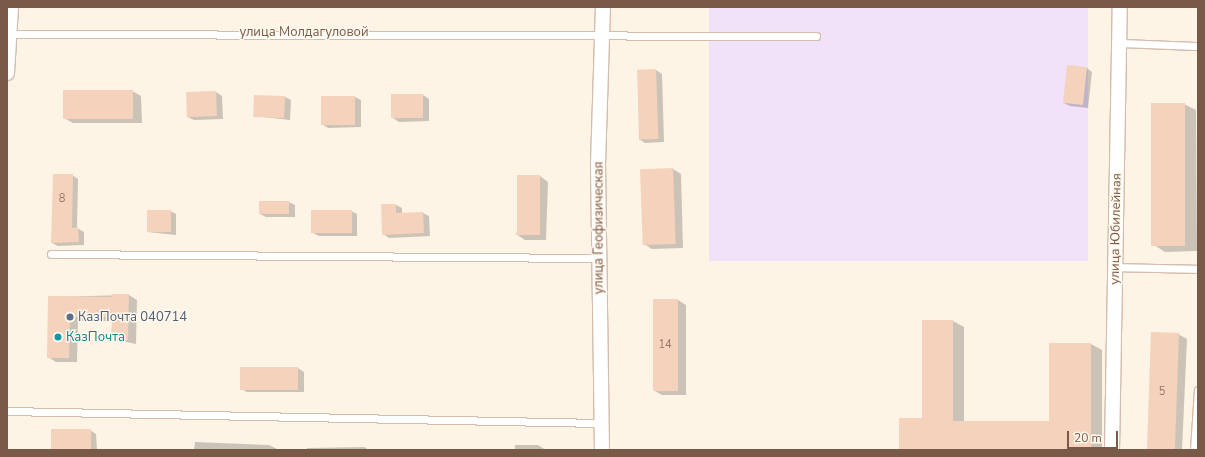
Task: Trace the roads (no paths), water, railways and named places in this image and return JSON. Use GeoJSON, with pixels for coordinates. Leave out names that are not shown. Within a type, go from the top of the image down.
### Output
{"type":"FeatureCollection","features":[{"type":"Feature","properties":{"kind":"street"},"geometry":{"type":"LineString","coordinates":[[7,73],[8,34],[12,7]]}},
{"type":"Feature","properties":{"kind":"street","name":"улица Геофизическая"},"geometry":{"type":"LineString","coordinates":[[602,7],[599,258],[602,450]]}},
{"type":"Feature","properties":{"kind":"street","name":"улица Юбилейная"},"geometry":{"type":"LineString","coordinates":[[1112,450],[1120,7]]}},
{"type":"Feature","properties":{"kind":"lane","name":"улица Молдагуловой"},"geometry":{"type":"LineString","coordinates":[[8,34],[602,34],[816,36]]}},
{"type":"Feature","properties":{"kind":"lane"},"geometry":{"type":"LineString","coordinates":[[1119,43],[1198,46]]}},
{"type":"Feature","properties":{"kind":"lane"},"geometry":{"type":"LineString","coordinates":[[51,254],[599,258]]}},
{"type":"Feature","properties":{"kind":"lane"},"geometry":{"type":"LineString","coordinates":[[1115,267],[1198,269]]}},
{"type":"Feature","properties":{"kind":"lane"},"geometry":{"type":"LineString","coordinates":[[1194,450],[1198,390]]}},
{"type":"Feature","properties":{"kind":"lane"},"geometry":{"type":"LineString","coordinates":[[7,411],[601,423]]}},
{"type":"Feature","properties":{"kind":"place","name":"КазПочта 040714"},"geometry":{"type":"Point","coordinates":[70,317]}},
{"type":"Feature","properties":{"kind":"place","name":"КазПочта"},"geometry":{"type":"Point","coordinates":[58,337]}}]}
